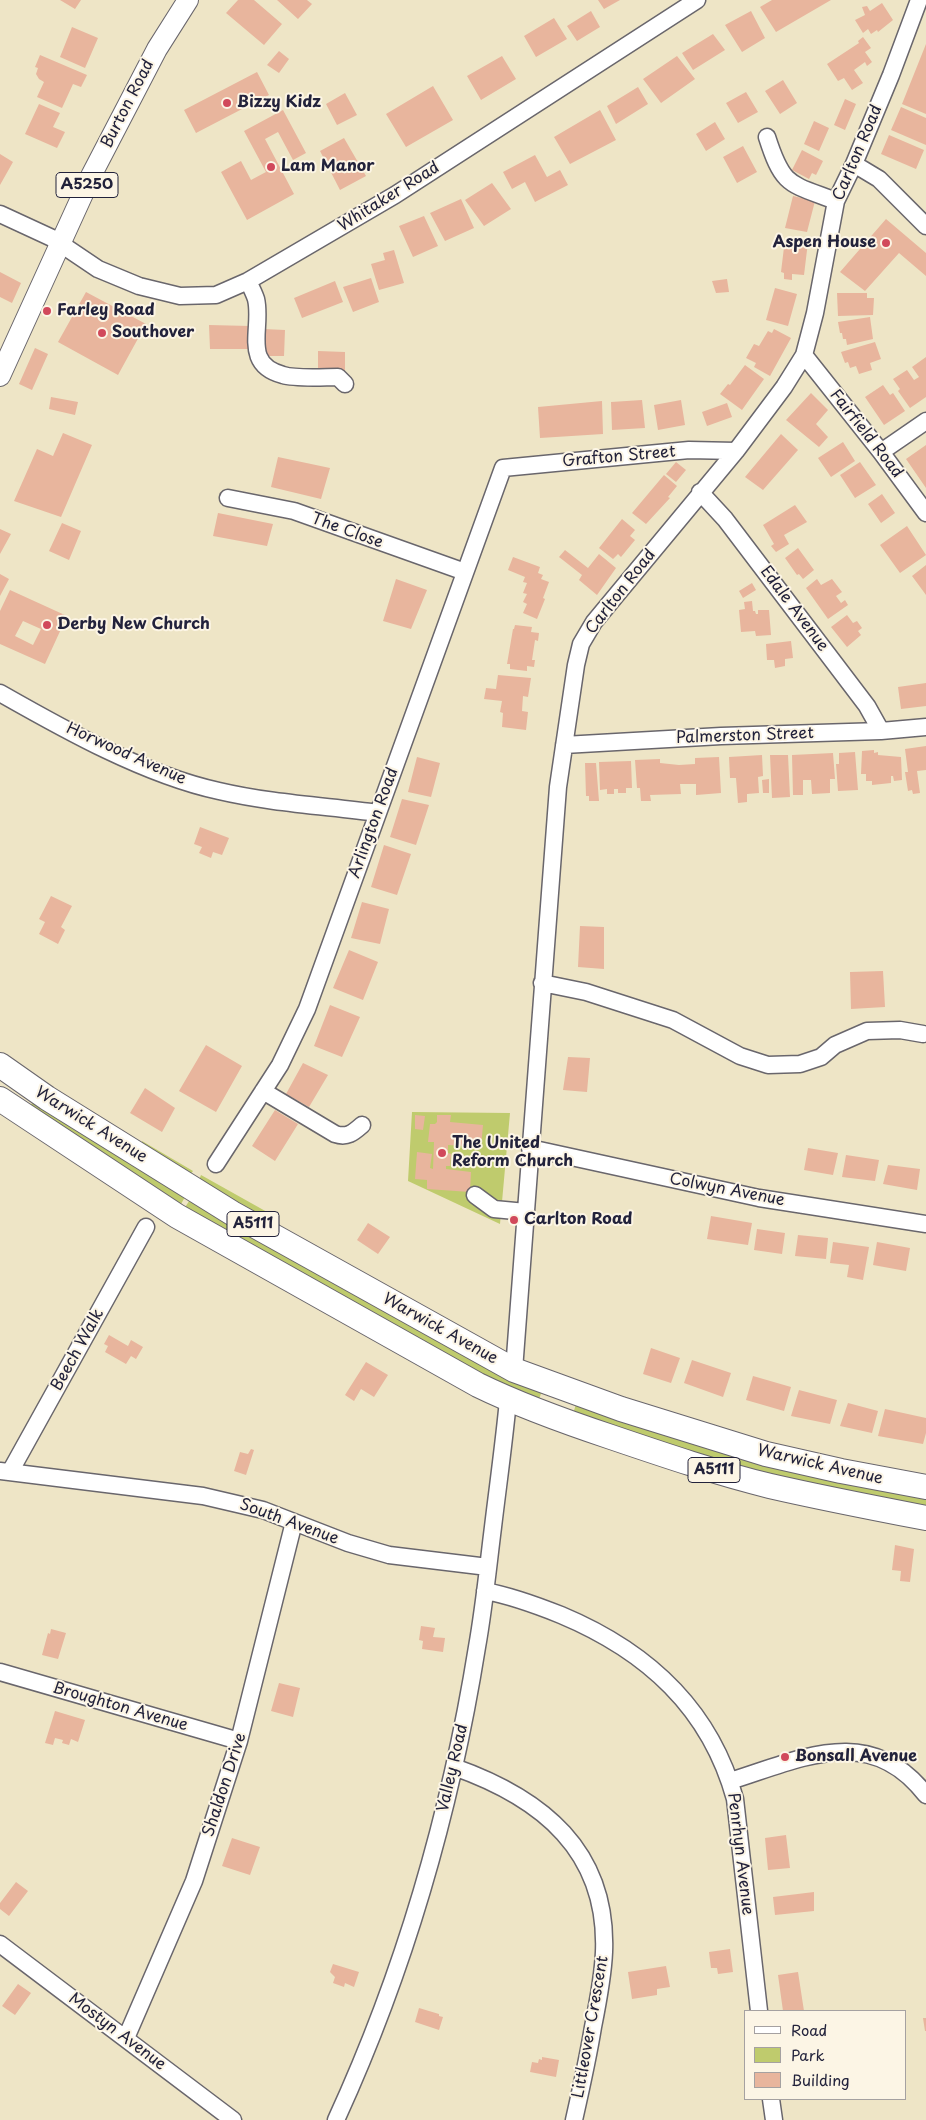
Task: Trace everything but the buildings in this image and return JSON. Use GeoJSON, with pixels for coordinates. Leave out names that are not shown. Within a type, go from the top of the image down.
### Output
{"type":"FeatureCollection","features":[{"type":"Feature","properties":{"kind":"highway","name":"Warwick Avenue"},"geometry":{"type":"LineString","coordinates":[[0,1065],[47,1098],[232,1213],[514,1370],[621,1409],[766,1454],[841,1472],[926,1487]]}},
{"type":"Feature","properties":{"kind":"highway","name":"Warwick Avenue"},"geometry":{"type":"LineString","coordinates":[[0,1098],[177,1216],[508,1400],[537,1412],[695,1465],[821,1498],[926,1518]]}},
{"type":"Feature","properties":{"kind":"main road","name":"Burton Road"},"geometry":{"type":"LineString","coordinates":[[0,376],[92,174],[157,49],[188,0]]}},
{"type":"Feature","properties":{"kind":"street","name":"Whitaker Road"},"geometry":{"type":"LineString","coordinates":[[61,245],[98,269],[139,286],[180,296],[216,295],[248,281],[395,194],[697,0]]}},
{"type":"Feature","properties":{"kind":"street","name":"Carlton Road"},"geometry":{"type":"LineString","coordinates":[[514,1370],[558,786],[576,665],[581,644],[594,622],[700,492],[736,451],[784,387],[804,355],[815,313],[836,201],[854,164],[909,32],[920,0]]}},
{"type":"Feature","properties":{"kind":"street"},"geometry":{"type":"LineString","coordinates":[[767,137],[774,160],[784,177],[794,185],[836,201]]}},
{"type":"Feature","properties":{"kind":"street"},"geometry":{"type":"LineString","coordinates":[[854,164],[879,179],[926,226]]}},
{"type":"Feature","properties":{"kind":"street"},"geometry":{"type":"LineString","coordinates":[[0,214],[52,238],[61,245]]}},
{"type":"Feature","properties":{"kind":"street"},"geometry":{"type":"LineString","coordinates":[[248,281],[256,300],[258,358],[284,376],[338,378],[345,384]]}},
{"type":"Feature","properties":{"kind":"street","name":"Fairfield Road"},"geometry":{"type":"LineString","coordinates":[[804,355],[881,452],[926,513]]}},
{"type":"Feature","properties":{"kind":"street"},"geometry":{"type":"LineString","coordinates":[[881,452],[926,421]]}},
{"type":"Feature","properties":{"kind":"street","name":"Grafton Street"},"geometry":{"type":"LineString","coordinates":[[503,468],[689,450],[736,451]]}},
{"type":"Feature","properties":{"kind":"street","name":"Arlington Road"},"geometry":{"type":"LineString","coordinates":[[216,1164],[287,1051],[308,1009],[503,468]]}},
{"type":"Feature","properties":{"kind":"street","name":"Edale Avenue"},"geometry":{"type":"LineString","coordinates":[[700,492],[725,519],[866,706],[881,731]]}},
{"type":"Feature","properties":{"kind":"street","name":"The Close"},"geometry":{"type":"LineString","coordinates":[[228,498],[294,511],[465,572]]}},
{"type":"Feature","properties":{"kind":"street","name":"Horwood Avenue"},"geometry":{"type":"LineString","coordinates":[[0,693],[131,760],[202,787],[244,796],[378,813]]}},
{"type":"Feature","properties":{"kind":"street","name":"Palmerston Street"},"geometry":{"type":"LineString","coordinates":[[564,745],[721,736],[881,731],[926,727]]}},
{"type":"Feature","properties":{"kind":"street"},"geometry":{"type":"LineString","coordinates":[[542,983],[586,992],[673,1020],[740,1056],[768,1065],[800,1064],[821,1057],[840,1042],[867,1031],[900,1030],[924,1036]]}},
{"type":"Feature","properties":{"kind":"street"},"geometry":{"type":"LineString","coordinates":[[263,1091],[335,1134],[342,1136],[351,1134],[362,1125]]}},
{"type":"Feature","properties":{"kind":"street","name":"Colwyn Avenue"},"geometry":{"type":"LineString","coordinates":[[530,1148],[759,1198],[926,1224]]}},
{"type":"Feature","properties":{"kind":"street"},"geometry":{"type":"LineString","coordinates":[[475,1195],[494,1208],[526,1212]]}},
{"type":"Feature","properties":{"kind":"street","name":"Beech Walk"},"geometry":{"type":"LineString","coordinates":[[5,1472],[146,1227]]}},
{"type":"Feature","properties":{"kind":"street","name":"Valley Road"},"geometry":{"type":"LineString","coordinates":[[336,2120],[370,2038],[419,1901],[438,1836],[454,1767],[477,1647],[508,1400]]}},
{"type":"Feature","properties":{"kind":"street","name":"South Avenue"},"geometry":{"type":"LineString","coordinates":[[5,1472],[203,1496],[253,1507],[362,1548],[389,1555],[488,1567]]}},
{"type":"Feature","properties":{"kind":"street","name":"Shaldon Drive"},"geometry":{"type":"LineString","coordinates":[[126,2038],[194,1881],[240,1741],[294,1522]]}},
{"type":"Feature","properties":{"kind":"street","name":"Penrhyn Avenue"},"geometry":{"type":"LineString","coordinates":[[485,1591],[511,1596],[581,1623],[636,1655],[668,1682],[692,1710],[714,1743],[730,1780],[738,1815],[759,2010]]}},
{"type":"Feature","properties":{"kind":"street","name":"Broughton Avenue"},"geometry":{"type":"LineString","coordinates":[[0,1672],[240,1741]]}},
{"type":"Feature","properties":{"kind":"street"},"geometry":{"type":"LineString","coordinates":[[730,1780],[821,1753],[846,1750],[887,1761],[908,1775],[926,1795]]}},
{"type":"Feature","properties":{"kind":"street","name":"Littleover Crescent"},"geometry":{"type":"LineString","coordinates":[[454,1767],[486,1779],[540,1810],[577,1848],[584,1858],[593,1882],[603,1926],[604,1952],[598,2006],[574,2120]]}},
{"type":"Feature","properties":{"kind":"street","name":"Mostyn Avenue"},"geometry":{"type":"LineString","coordinates":[[0,1944],[233,2120]]}},
{"type":"Feature","properties":{"kind":"street"},"geometry":{"type":"LineString","coordinates":[[771,2100],[774,2120]]}},
{"type":"Feature","properties":{"kind":"green space"},"geometry":{"type":"Polygon","coordinates":[[[36,1102],[186,1195],[180,1206],[31,1108],[31,1104],[36,1102]]]}},
{"type":"Feature","properties":{"kind":"green space"},"geometry":{"type":"Polygon","coordinates":[[[412,1112],[510,1113],[500,1224],[408,1181],[412,1112]]]}},
{"type":"Feature","properties":{"kind":"green space"},"geometry":{"type":"Polygon","coordinates":[[[142,1141],[193,1171],[190,1175],[143,1146],[142,1141]]]}},
{"type":"Feature","properties":{"kind":"green space"},"geometry":{"type":"Polygon","coordinates":[[[201,1175],[276,1217],[273,1223],[199,1180],[201,1175]]]}},
{"type":"Feature","properties":{"kind":"green space"},"geometry":{"type":"Polygon","coordinates":[[[191,1198],[542,1391],[538,1402],[490,1381],[184,1209],[191,1198]]]}},
{"type":"Feature","properties":{"kind":"green space"},"geometry":{"type":"Polygon","coordinates":[[[576,1404],[926,1496],[926,1508],[844,1493],[727,1463],[573,1414],[576,1404]]]}},
{"type":"Feature","properties":{"kind":"place","name":"Bizzy Kidz"},"geometry":{"type":"Point","coordinates":[227,103]}},
{"type":"Feature","properties":{"kind":"place","name":"Lam Manor"},"geometry":{"type":"Point","coordinates":[271,167]}},
{"type":"Feature","properties":{"kind":"place","name":"Aspen House"},"geometry":{"type":"Point","coordinates":[886,243]}},
{"type":"Feature","properties":{"kind":"place","name":"Farley Road"},"geometry":{"type":"Point","coordinates":[47,311]}},
{"type":"Feature","properties":{"kind":"place","name":"Southover"},"geometry":{"type":"Point","coordinates":[102,333]}},
{"type":"Feature","properties":{"kind":"place","name":"Derby New Church"},"geometry":{"type":"Point","coordinates":[47,625]}},
{"type":"Feature","properties":{"kind":"place","name":"The United Reform Church"},"geometry":{"type":"Point","coordinates":[442,1153]}},
{"type":"Feature","properties":{"kind":"place","name":"Carlton Road"},"geometry":{"type":"Point","coordinates":[514,1220]}},
{"type":"Feature","properties":{"kind":"place","name":"Bonsall Avenue"},"geometry":{"type":"Point","coordinates":[785,1757]}}]}
